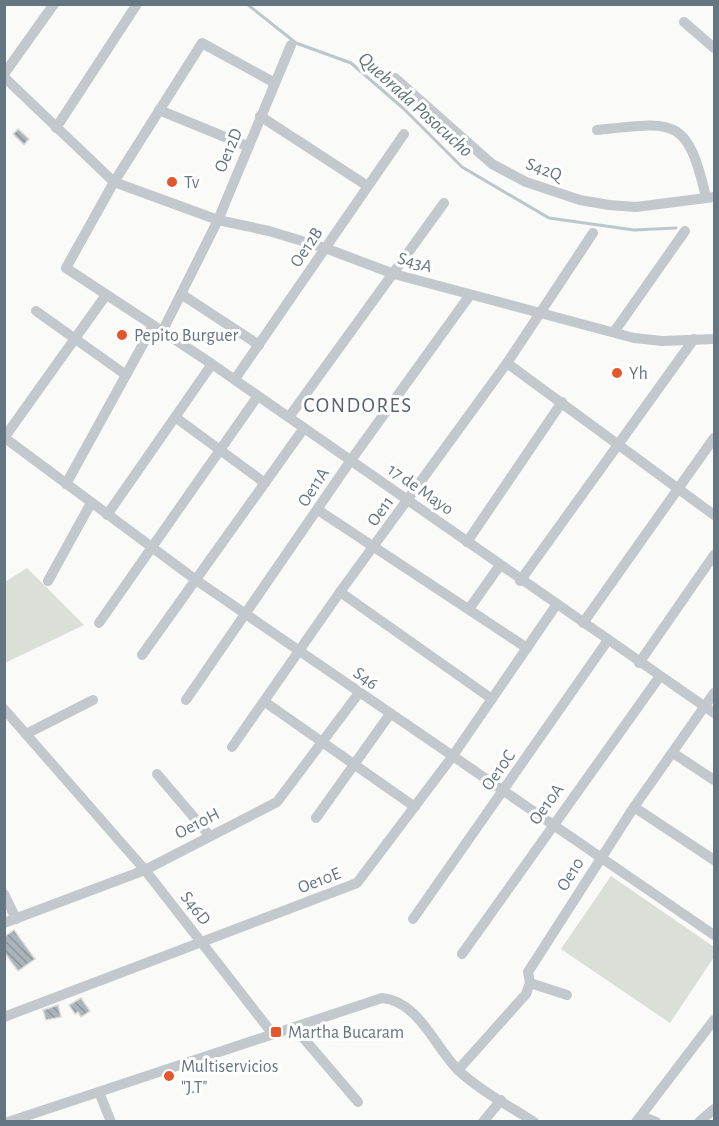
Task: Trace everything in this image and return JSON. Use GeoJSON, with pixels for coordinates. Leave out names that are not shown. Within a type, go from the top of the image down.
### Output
{"type":"FeatureCollection","features":[{"type":"Feature","properties":{"kind":"street"},"geometry":{"type":"LineString","coordinates":[[54,4],[4,76],[114,182],[202,43],[273,82]]}},
{"type":"Feature","properties":{"kind":"street"},"geometry":{"type":"LineString","coordinates":[[56,128],[137,4]]}},
{"type":"Feature","properties":{"kind":"street"},"geometry":{"type":"LineString","coordinates":[[684,22],[714,48]]}},
{"type":"Feature","properties":{"kind":"street","name":"Oe12D"},"geometry":{"type":"LineString","coordinates":[[66,484],[126,375],[181,294],[218,220],[273,82],[291,45]]}},
{"type":"Feature","properties":{"kind":"street","name":"S42Q"},"geometry":{"type":"LineString","coordinates":[[394,78],[483,157],[525,182],[579,200],[609,205],[636,207],[710,197]]}},
{"type":"Feature","properties":{"kind":"street"},"geometry":{"type":"LineString","coordinates":[[159,110],[247,146]]}},
{"type":"Feature","properties":{"kind":"street"},"geometry":{"type":"LineString","coordinates":[[260,116],[366,185]]}},
{"type":"Feature","properties":{"kind":"street"},"geometry":{"type":"LineString","coordinates":[[597,130],[661,125],[675,129],[684,136],[710,197]]}},
{"type":"Feature","properties":{"kind":"street","name":"Oe12B"},"geometry":{"type":"LineString","coordinates":[[235,379],[326,248],[366,185],[404,134]]}},
{"type":"Feature","properties":{"kind":"street","name":"S43A"},"geometry":{"type":"LineString","coordinates":[[114,182],[218,220],[269,231],[326,248],[394,274],[470,295],[541,311],[614,332],[662,341],[714,339]]}},
{"type":"Feature","properties":{"kind":"street","name":"17 de Mayo"},"geometry":{"type":"LineString","coordinates":[[114,182],[66,268],[212,363],[407,502],[714,713]]}},
{"type":"Feature","properties":{"kind":"street"},"geometry":{"type":"LineString","coordinates":[[289,417],[444,203]]}},
{"type":"Feature","properties":{"kind":"street"},"geometry":{"type":"LineString","coordinates":[[614,332],[686,231]]}},
{"type":"Feature","properties":{"kind":"street","name":"Oe11"},"geometry":{"type":"LineString","coordinates":[[232,747],[265,702],[298,650],[507,363],[593,233]]}},
{"type":"Feature","properties":{"kind":"street"},"geometry":{"type":"LineString","coordinates":[[181,294],[260,345]]}},
{"type":"Feature","properties":{"kind":"street"},"geometry":{"type":"LineString","coordinates":[[5,438],[106,295]]}},
{"type":"Feature","properties":{"kind":"street","name":"Oe11A"},"geometry":{"type":"LineString","coordinates":[[186,700],[248,614],[351,460],[470,295]]}},
{"type":"Feature","properties":{"kind":"street"},"geometry":{"type":"LineString","coordinates":[[36,311],[126,375]]}},
{"type":"Feature","properties":{"kind":"street"},"geometry":{"type":"LineString","coordinates":[[520,580],[694,339]]}},
{"type":"Feature","properties":{"kind":"street"},"geometry":{"type":"LineString","coordinates":[[107,515],[212,363]]}},
{"type":"Feature","properties":{"kind":"street"},"geometry":{"type":"LineString","coordinates":[[507,363],[714,515]]}},
{"type":"Feature","properties":{"kind":"street"},"geometry":{"type":"LineString","coordinates":[[99,623],[257,397]]}},
{"type":"Feature","properties":{"kind":"street"},"geometry":{"type":"LineString","coordinates":[[467,542],[562,402]]}},
{"type":"Feature","properties":{"kind":"street"},"geometry":{"type":"LineString","coordinates":[[175,417],[265,483]]}},
{"type":"Feature","properties":{"kind":"street"},"geometry":{"type":"LineString","coordinates":[[142,655],[304,428]]}},
{"type":"Feature","properties":{"kind":"street","name":"S46"},"geometry":{"type":"LineString","coordinates":[[5,438],[196,580],[714,935]]}},
{"type":"Feature","properties":{"kind":"street"},"geometry":{"type":"LineString","coordinates":[[583,623],[714,438]]}},
{"type":"Feature","properties":{"kind":"street"},"geometry":{"type":"LineString","coordinates":[[48,581],[91,503]]}},
{"type":"Feature","properties":{"kind":"street"},"geometry":{"type":"LineString","coordinates":[[318,510],[527,648]]}},
{"type":"Feature","properties":{"kind":"street"},"geometry":{"type":"LineString","coordinates":[[639,663],[714,555]]}},
{"type":"Feature","properties":{"kind":"street"},"geometry":{"type":"LineString","coordinates":[[468,609],[500,566]]}},
{"type":"Feature","properties":{"kind":"street"},"geometry":{"type":"LineString","coordinates":[[340,592],[492,699]]}},
{"type":"Feature","properties":{"kind":"street","name":"Oe10E"},"geometry":{"type":"LineString","coordinates":[[4,1017],[357,883],[452,757],[557,604]]}},
{"type":"Feature","properties":{"kind":"street","name":"Oe10C"},"geometry":{"type":"LineString","coordinates":[[413,919],[608,640]]}},
{"type":"Feature","properties":{"kind":"street","name":"Oe10A"},"geometry":{"type":"LineString","coordinates":[[462,954],[660,676]]}},
{"type":"Feature","properties":{"kind":"street","name":"Oe10H"},"geometry":{"type":"LineString","coordinates":[[4,923],[145,870],[209,835],[277,802],[324,743],[359,693]]}},
{"type":"Feature","properties":{"kind":"street","name":"Oe10"},"geometry":{"type":"LineString","coordinates":[[458,1070],[526,994],[530,983],[528,972],[634,807],[714,693]]}},
{"type":"Feature","properties":{"kind":"street"},"geometry":{"type":"LineString","coordinates":[[26,734],[93,700]]}},
{"type":"Feature","properties":{"kind":"street"},"geometry":{"type":"LineString","coordinates":[[265,702],[415,807]]}},
{"type":"Feature","properties":{"kind":"street","name":"S46D"},"geometry":{"type":"LineString","coordinates":[[4,710],[145,870],[272,1033]]}},
{"type":"Feature","properties":{"kind":"street"},"geometry":{"type":"LineString","coordinates":[[316,818],[390,714]]}},
{"type":"Feature","properties":{"kind":"street"},"geometry":{"type":"LineString","coordinates":[[673,753],[714,780]]}},
{"type":"Feature","properties":{"kind":"street"},"geometry":{"type":"LineString","coordinates":[[157,774],[209,835]]}},
{"type":"Feature","properties":{"kind":"street"},"geometry":{"type":"LineString","coordinates":[[634,807],[714,860]]}},
{"type":"Feature","properties":{"kind":"street"},"geometry":{"type":"LineString","coordinates":[[4,894],[16,919]]}},
{"type":"Feature","properties":{"kind":"street"},"geometry":{"type":"LineString","coordinates":[[530,983],[567,995]]}},
{"type":"Feature","properties":{"kind":"street"},"geometry":{"type":"LineString","coordinates":[[8,1122],[28,1118],[272,1033],[382,998],[396,999],[409,1008],[458,1070],[534,1122]]}},
{"type":"Feature","properties":{"kind":"street"},"geometry":{"type":"LineString","coordinates":[[656,1122],[638,1119],[714,1020]]}},
{"type":"Feature","properties":{"kind":"street"},"geometry":{"type":"LineString","coordinates":[[294,1027],[358,1102]]}},
{"type":"Feature","properties":{"kind":"street"},"geometry":{"type":"LineString","coordinates":[[99,1092],[111,1122]]}},
{"type":"Feature","properties":{"kind":"street"},"geometry":{"type":"LineString","coordinates":[[483,1122],[501,1100]]}},
{"type":"Feature","properties":{"kind":"street"},"geometry":{"type":"LineString","coordinates":[[699,1122],[714,1109]]}},
{"type":"Feature","properties":{"kind":"shaded area"},"geometry":{"type":"Polygon","coordinates":[[[27,568],[84,625],[5,663],[5,582],[27,568]]]}},
{"type":"Feature","properties":{"kind":"shaded area"},"geometry":{"type":"Polygon","coordinates":[[[611,876],[714,947],[714,957],[670,1023],[561,949],[611,876]]]}},
{"type":"Feature","properties":{"kind":"building"},"geometry":{"type":"Polygon","coordinates":[[[18,129],[29,139],[24,145],[13,134],[18,129]]]}},
{"type":"Feature","properties":{"kind":"building"},"geometry":{"type":"Polygon","coordinates":[[[14,930],[35,959],[18,971],[4,952],[4,937],[14,930]]]}},
{"type":"Feature","properties":{"kind":"building"},"geometry":{"type":"Polygon","coordinates":[[[81,998],[90,1011],[81,1017],[78,1012],[75,1014],[69,1005],[81,998]]]}},
{"type":"Feature","properties":{"kind":"building"},"geometry":{"type":"Polygon","coordinates":[[[58,1005],[61,1017],[46,1020],[43,1010],[58,1005]]]}},
{"type":"Feature","properties":{"kind":"waterway","name":"Quebrada Posocucho"},"geometry":{"type":"LineString","coordinates":[[247,4],[296,43],[351,63],[404,109],[462,167],[549,218],[634,230],[676,228]]}},
{"type":"Feature","properties":{"kind":"place","name":"Tv"},"geometry":{"type":"Point","coordinates":[172,182]}},
{"type":"Feature","properties":{"kind":"place","name":"Pepito Burguer"},"geometry":{"type":"Point","coordinates":[122,335]}},
{"type":"Feature","properties":{"kind":"place","name":"Yh"},"geometry":{"type":"Point","coordinates":[617,373]}},
{"type":"Feature","properties":{"kind":"place","name":"Martha Bucaram"},"geometry":{"type":"Point","coordinates":[276,1032]}},
{"type":"Feature","properties":{"kind":"place","name":"Multiservicios \"J.T\""},"geometry":{"type":"Point","coordinates":[169,1076]}},
{"type":"Feature","properties":{"kind":"district","name":"CONDORES"},"geometry":{"type":"Point","coordinates":[358,405]}}]}
